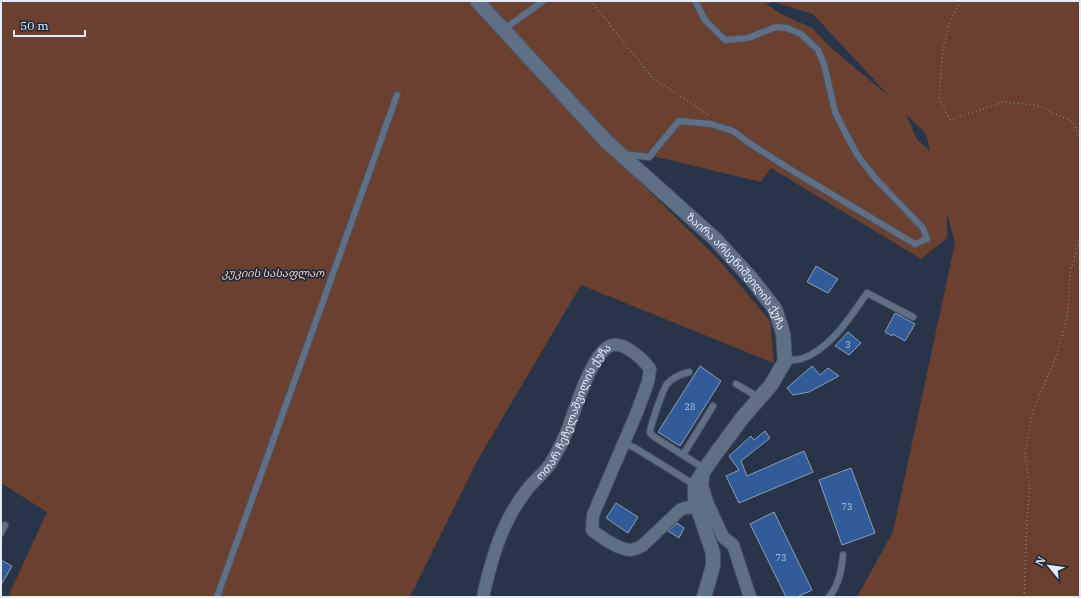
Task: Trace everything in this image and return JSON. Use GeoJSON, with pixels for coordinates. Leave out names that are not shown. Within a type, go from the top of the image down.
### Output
{"type":"FeatureCollection","features":[{"type":"Feature","properties":{"kind":"street","name":"ზაირა არსენიშვილის ქუჩა"},"geometry":{"type":"LineString","coordinates":[[477,1],[607,142],[716,239],[750,277],[775,309],[783,333],[785,361]]}},
{"type":"Feature","properties":{"kind":"street","name":"ოთარ ჩეჩელაშვილის ქუჩა"},"geometry":{"type":"LineString","coordinates":[[483,597],[488,573],[506,524],[526,491],[552,462],[566,432],[583,387],[598,357],[608,346],[618,344],[644,360],[650,369],[648,382],[593,515],[592,530],[605,540],[629,550],[642,546],[680,510],[702,504]]}},
{"type":"Feature","properties":{"kind":"street"},"geometry":{"type":"LineString","coordinates":[[750,597],[733,545],[723,537],[702,504],[695,500],[695,486],[705,469],[743,418],[771,385],[785,361]]}},
{"type":"Feature","properties":{"kind":"street"},"geometry":{"type":"LineString","coordinates":[[704,597],[713,566],[713,553],[702,504],[702,485],[705,469]]}},
{"type":"Feature","properties":{"kind":"lane"},"geometry":{"type":"LineString","coordinates":[[503,30],[543,1]]}},
{"type":"Feature","properties":{"kind":"lane"},"geometry":{"type":"LineString","coordinates":[[620,153],[649,157],[679,121],[711,124],[733,131],[749,143],[794,171],[915,244],[927,239],[923,228],[875,178],[858,156],[835,112],[824,64],[818,50],[801,34],[787,28],[776,27],[748,38],[725,40],[705,20],[695,1]]}},
{"type":"Feature","properties":{"kind":"lane"},"geometry":{"type":"LineString","coordinates":[[217,597],[397,95]]}},
{"type":"Feature","properties":{"kind":"lane"},"geometry":{"type":"LineString","coordinates":[[785,361],[801,359],[826,343],[842,327],[867,292],[913,317]]}},
{"type":"Feature","properties":{"kind":"lane"},"geometry":{"type":"LineString","coordinates":[[690,372],[680,374],[673,378],[666,386],[650,429],[650,433],[705,469]]}},
{"type":"Feature","properties":{"kind":"lane"},"geometry":{"type":"LineString","coordinates":[[736,384],[760,398]]}},
{"type":"Feature","properties":{"kind":"lane"},"geometry":{"type":"LineString","coordinates":[[683,455],[713,406]]}},
{"type":"Feature","properties":{"kind":"lane"},"geometry":{"type":"LineString","coordinates":[[624,443],[635,448],[695,486]]}},
{"type":"Feature","properties":{"kind":"lane"},"geometry":{"type":"LineString","coordinates":[[1,533],[5,525]]}},
{"type":"Feature","properties":{"kind":"lane"},"geometry":{"type":"LineString","coordinates":[[829,597],[838,579],[843,555]]}},
{"type":"Feature","properties":{"kind":"path"},"geometry":{"type":"LineString","coordinates":[[591,1],[654,80],[714,119]]}},
{"type":"Feature","properties":{"kind":"path"},"geometry":{"type":"LineString","coordinates":[[959,1],[959,4],[950,21],[943,49],[939,99],[950,120],[1003,102],[1036,105],[1073,122],[1080,139]]}},
{"type":"Feature","properties":{"kind":"path"},"geometry":{"type":"LineString","coordinates":[[1024,597],[1030,486],[1025,454],[1032,414],[1057,354],[1068,313],[1070,273],[1080,238],[1080,195]]}},
{"type":"Feature","properties":{"kind":"green space","name":"კუკიის სასაფლაო"},"geometry":{"type":"Polygon","coordinates":[[[1,1],[467,1],[641,183],[719,260],[770,321],[774,363],[581,285],[477,461],[410,597],[8,597],[47,512],[1,483],[1,1]]]}},
{"type":"Feature","properties":{"kind":"green space"},"geometry":{"type":"Polygon","coordinates":[[[485,1],[1080,1],[1080,597],[857,597],[893,532],[955,243],[947,213],[947,238],[921,259],[771,168],[761,182],[615,147],[485,1]],[[773,2],[766,4],[783,15],[812,28],[829,46],[890,97],[813,14],[773,2]],[[906,114],[917,140],[930,151],[926,134],[906,114]]]}},
{"type":"Feature","properties":{"kind":"building"},"geometry":{"type":"Polygon","coordinates":[[[816,266],[838,279],[828,293],[807,282],[816,266]]]}},
{"type":"Feature","properties":{"kind":"building"},"geometry":{"type":"Polygon","coordinates":[[[895,313],[915,324],[905,341],[893,334],[892,336],[885,332],[895,313]]]}},
{"type":"Feature","properties":{"kind":"building"},"geometry":{"type":"Polygon","coordinates":[[[848,332],[861,343],[849,355],[835,346],[848,332]]]}},
{"type":"Feature","properties":{"kind":"building"},"geometry":{"type":"Polygon","coordinates":[[[700,366],[721,381],[680,446],[658,432],[700,366]]]}},
{"type":"Feature","properties":{"kind":"building"},"geometry":{"type":"Polygon","coordinates":[[[812,366],[820,375],[828,368],[839,376],[809,392],[793,395],[787,388],[812,366]]]}},
{"type":"Feature","properties":{"kind":"building"},"geometry":{"type":"Polygon","coordinates":[[[765,431],[770,438],[741,461],[747,476],[804,451],[813,472],[739,503],[726,476],[739,470],[729,456],[751,436],[754,440],[765,431]]]}},
{"type":"Feature","properties":{"kind":"building"},"geometry":{"type":"Polygon","coordinates":[[[851,468],[875,533],[842,545],[819,480],[851,468]]]}},
{"type":"Feature","properties":{"kind":"building"},"geometry":{"type":"Polygon","coordinates":[[[616,503],[638,517],[628,533],[606,518],[616,503]]]}},
{"type":"Feature","properties":{"kind":"building"},"geometry":{"type":"Polygon","coordinates":[[[774,512],[812,590],[797,597],[786,597],[750,524],[774,512]]]}},
{"type":"Feature","properties":{"kind":"building"},"geometry":{"type":"Polygon","coordinates":[[[677,523],[684,528],[679,538],[668,531],[677,523]]]}},
{"type":"Feature","properties":{"kind":"building"},"geometry":{"type":"Polygon","coordinates":[[[1,560],[12,566],[1,585],[1,560]]]}}]}
